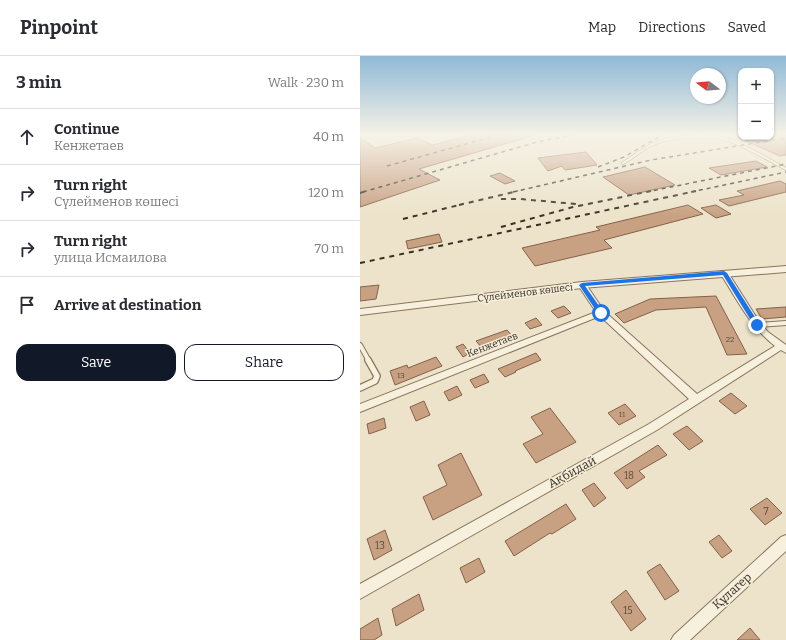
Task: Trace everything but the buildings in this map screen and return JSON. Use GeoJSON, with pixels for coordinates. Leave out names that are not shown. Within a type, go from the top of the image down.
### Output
{"type":"FeatureCollection","features":[{"type":"Feature","properties":{"kind":"street","name":"Сүлейменов көшесі"},"geometry":{"type":"LineString","coordinates":[[360,312],[582,285],[786,269]]}},
{"type":"Feature","properties":{"kind":"street"},"geometry":{"type":"LineString","coordinates":[[724,273],[757,325],[783,348]]}},
{"type":"Feature","properties":{"kind":"street"},"geometry":{"type":"LineString","coordinates":[[582,285],[601,313],[696,399]]}},
{"type":"Feature","properties":{"kind":"street","name":"Кенжетаев"},"geometry":{"type":"LineString","coordinates":[[360,408],[601,313]]}},
{"type":"Feature","properties":{"kind":"street","name":"Ақбидай"},"geometry":{"type":"LineString","coordinates":[[360,592],[646,431],[696,399],[783,348]]}},
{"type":"Feature","properties":{"kind":"street","name":"Құлагер"},"geometry":{"type":"LineString","coordinates":[[679,640],[786,542]]}},
{"type":"Feature","properties":{"kind":"lane"},"geometry":{"type":"LineString","coordinates":[[771,161],[786,169]]}},
{"type":"Feature","properties":{"kind":"lane"},"geometry":{"type":"LineString","coordinates":[[757,325],[786,323]]}},
{"type":"Feature","properties":{"kind":"lane"},"geometry":{"type":"LineString","coordinates":[[360,345],[377,376],[375,381],[360,388]]}},
{"type":"Feature","properties":{"kind":"railway"},"geometry":{"type":"LineString","coordinates":[[387,166],[404,161]]}},
{"type":"Feature","properties":{"kind":"railway"},"geometry":{"type":"LineString","coordinates":[[363,192],[470,161]]}},
{"type":"Feature","properties":{"kind":"railway"},"geometry":{"type":"LineString","coordinates":[[598,167],[613,161]]}},
{"type":"Feature","properties":{"kind":"railway"},"geometry":{"type":"LineString","coordinates":[[513,192],[646,161]]}},
{"type":"Feature","properties":{"kind":"railway"},"geometry":{"type":"LineString","coordinates":[[651,191],[786,164]]}},
{"type":"Feature","properties":{"kind":"railway"},"geometry":{"type":"LineString","coordinates":[[691,192],[786,172]]}},
{"type":"Feature","properties":{"kind":"railway"},"geometry":{"type":"LineString","coordinates":[[459,205],[518,191]]}},
{"type":"Feature","properties":{"kind":"railway"},"geometry":{"type":"LineString","coordinates":[[501,227],[573,207],[651,191]]}},
{"type":"Feature","properties":{"kind":"railway"},"geometry":{"type":"LineString","coordinates":[[646,192],[651,191]]}},
{"type":"Feature","properties":{"kind":"railway"},"geometry":{"type":"LineString","coordinates":[[360,263],[696,191]]}},
{"type":"Feature","properties":{"kind":"railway"},"geometry":{"type":"LineString","coordinates":[[501,199],[520,199],[576,204]]}},
{"type":"Feature","properties":{"kind":"railway"},"geometry":{"type":"LineString","coordinates":[[459,205],[463,204]]}},
{"type":"Feature","properties":{"kind":"railway"},"geometry":{"type":"LineString","coordinates":[[403,219],[459,205]]}},
{"type":"Feature","properties":{"kind":"route"},"geometry":{"type":"LineString","coordinates":[[601,313],[582,285],[724,273],[757,325]]}}]}
